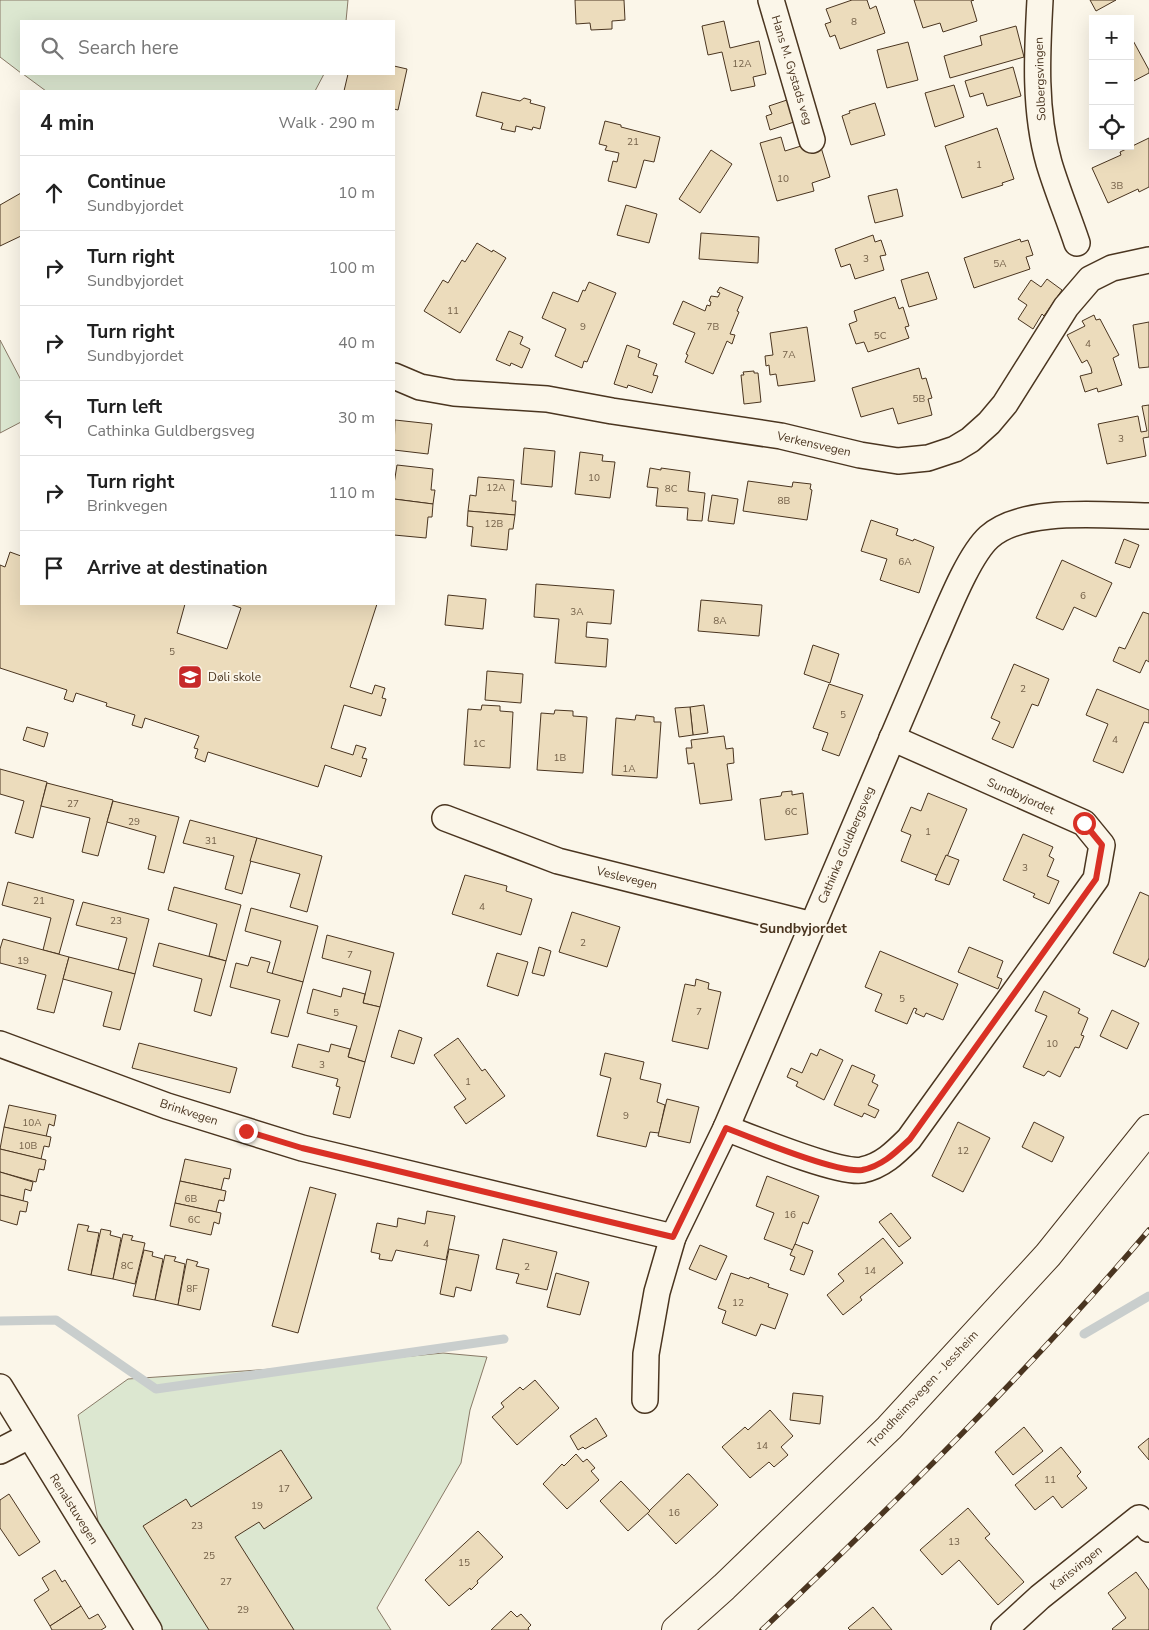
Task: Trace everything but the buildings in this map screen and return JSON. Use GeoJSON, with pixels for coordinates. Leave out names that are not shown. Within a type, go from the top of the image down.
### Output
{"type":"FeatureCollection","features":[{"type":"Feature","properties":{"kind":"main road","name":"Trondheimsvegen - Jessheim"},"geometry":{"type":"LineString","coordinates":[[676,1630],[724,1587],[889,1428],[1048,1255],[1149,1129]]}},
{"type":"Feature","properties":{"kind":"street","name":"Hans M. Gystads veg"},"geometry":{"type":"LineString","coordinates":[[771,0],[812,140]]}},
{"type":"Feature","properties":{"kind":"street","name":"Solbergsvingen"},"geometry":{"type":"LineString","coordinates":[[1040,0],[1038,35],[1039,102],[1043,134],[1049,163],[1077,243]]}},
{"type":"Feature","properties":{"kind":"street","name":"Verkensvegen"},"geometry":{"type":"LineString","coordinates":[[395,376],[420,387],[445,391],[547,399],[612,411],[781,436],[860,455],[898,461],[928,458],[955,449],[970,440],[989,423],[1005,404],[1066,307],[1090,279],[1112,268],[1149,260]]}},
{"type":"Feature","properties":{"kind":"street","name":"Cathinka Guldbergsveg"},"geometry":{"type":"LineString","coordinates":[[646,1400],[646,1354],[657,1292],[673,1237],[726,1128],[932,645],[968,568],[989,537],[1009,525],[1050,515],[1149,516]]}},
{"type":"Feature","properties":{"kind":"street","name":"Sundbyjordet"},"geometry":{"type":"LineString","coordinates":[[726,1128],[836,1167],[860,1170],[885,1162],[910,1139],[1096,879],[1102,845],[1084,823],[892,738]]}},
{"type":"Feature","properties":{"kind":"street","name":"Veslevegen"},"geometry":{"type":"LineString","coordinates":[[445,818],[558,861],[812,925]]}},
{"type":"Feature","properties":{"kind":"street","name":"Brinkvegen"},"geometry":{"type":"LineString","coordinates":[[0,1044],[167,1106],[302,1148],[673,1237]]}},
{"type":"Feature","properties":{"kind":"street","name":"Renalstuvegen"},"geometry":{"type":"LineString","coordinates":[[0,1387],[149,1630]]}},
{"type":"Feature","properties":{"kind":"street"},"geometry":{"type":"LineString","coordinates":[[0,1451],[29,1436]]}},
{"type":"Feature","properties":{"kind":"street","name":"Karisvingen"},"geometry":{"type":"LineString","coordinates":[[1004,1630],[1040,1597],[1140,1518],[1149,1529]]}},
{"type":"Feature","properties":{"kind":"green space"},"geometry":{"type":"Polygon","coordinates":[[[0,0],[348,0],[346,20],[20,20],[20,72],[0,57],[0,0]]]}},
{"type":"Feature","properties":{"kind":"green space"},"geometry":{"type":"Polygon","coordinates":[[[24,75],[323,75],[316,90],[45,90],[24,75]]]}},
{"type":"Feature","properties":{"kind":"green space"},"geometry":{"type":"Polygon","coordinates":[[[0,340],[20,378],[20,423],[0,433],[0,340]]]}},
{"type":"Feature","properties":{"kind":"green space"},"geometry":{"type":"Polygon","coordinates":[[[443,1353],[487,1357],[470,1410],[461,1463],[377,1608],[391,1630],[146,1630],[102,1542],[78,1415],[128,1379],[287,1368],[443,1353]]]}},
{"type":"Feature","properties":{"kind":"waterway"},"geometry":{"type":"LineString","coordinates":[[1084,1334],[1149,1296]]}},
{"type":"Feature","properties":{"kind":"waterway"},"geometry":{"type":"LineString","coordinates":[[0,1321],[56,1320],[156,1389],[504,1339]]}},
{"type":"Feature","properties":{"kind":"railway"},"geometry":{"type":"LineString","coordinates":[[762,1630],[961,1435],[1057,1334],[1149,1230]]}},
{"type":"Feature","properties":{"kind":"place","name":"Døli skole"},"geometry":{"type":"Point","coordinates":[190,677]}},
{"type":"Feature","properties":{"kind":"district","name":"Sundbyjordet"},"geometry":{"type":"Point","coordinates":[803,928]}},
{"type":"Feature","properties":{"kind":"route"},"geometry":{"type":"LineString","coordinates":[[246,1131],[302,1148],[673,1237],[726,1128],[836,1167],[860,1170],[885,1162],[910,1139],[1096,879],[1102,845],[1084,823]]}}]}
